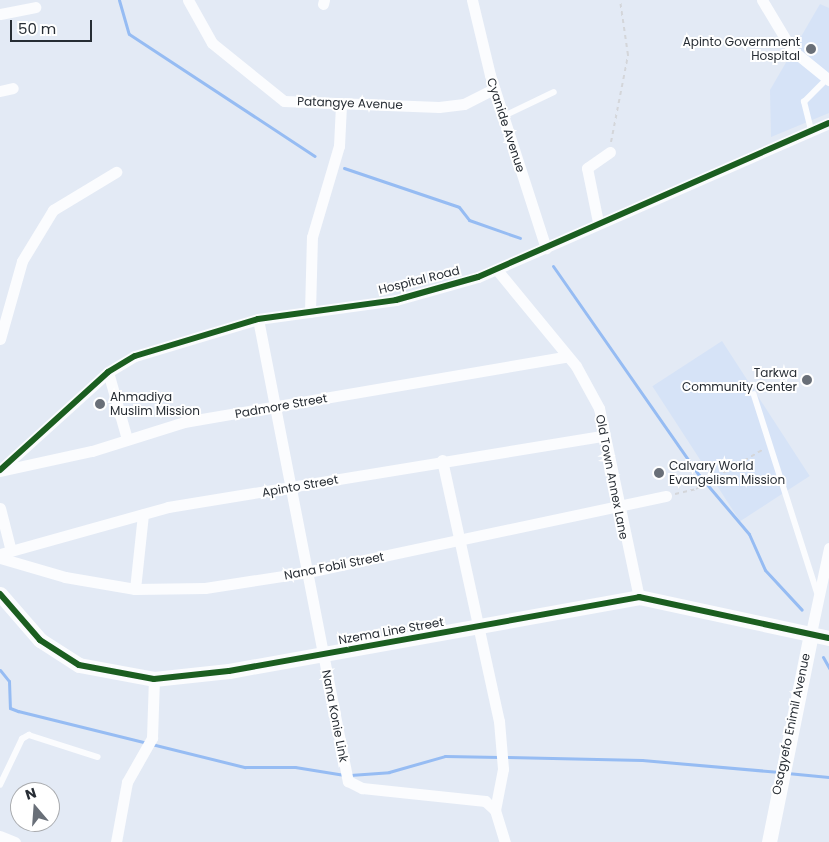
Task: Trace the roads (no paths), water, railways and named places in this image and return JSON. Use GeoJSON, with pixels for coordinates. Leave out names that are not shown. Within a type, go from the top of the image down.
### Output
{"type":"FeatureCollection","features":[{"type":"Feature","properties":{"kind":"street","name":"Patangye Avenue"},"geometry":{"type":"LineString","coordinates":[[188,0],[212,43],[284,101],[341,105],[439,107],[464,104],[494,89]]}},
{"type":"Feature","properties":{"kind":"street","name":"Cyanide Avenue"},"geometry":{"type":"LineString","coordinates":[[472,0],[494,89],[546,248]]}},
{"type":"Feature","properties":{"kind":"street"},"geometry":{"type":"LineString","coordinates":[[762,0],[792,50],[828,79]]}},
{"type":"Feature","properties":{"kind":"street"},"geometry":{"type":"LineString","coordinates":[[0,14],[36,7]]}},
{"type":"Feature","properties":{"kind":"street"},"geometry":{"type":"LineString","coordinates":[[0,91],[14,88]]}},
{"type":"Feature","properties":{"kind":"street"},"geometry":{"type":"LineString","coordinates":[[310,312],[314,229],[339,146],[341,105]]}},
{"type":"Feature","properties":{"kind":"street","name":"Hospital Road"},"geometry":{"type":"LineString","coordinates":[[0,471],[108,372],[135,356],[258,319],[396,300],[497,270],[598,222],[829,123]]}},
{"type":"Feature","properties":{"kind":"street"},"geometry":{"type":"LineString","coordinates":[[598,222],[586,168],[610,152]]}},
{"type":"Feature","properties":{"kind":"street"},"geometry":{"type":"LineString","coordinates":[[0,339],[22,261],[53,210],[116,172]]}},
{"type":"Feature","properties":{"kind":"street","name":"Old Town Annex Lane"},"geometry":{"type":"LineString","coordinates":[[497,270],[592,393],[603,436],[616,507],[639,597]]}},
{"type":"Feature","properties":{"kind":"street","name":"Nana Konie Link"},"geometry":{"type":"LineString","coordinates":[[258,319],[294,488],[346,775],[353,786],[472,798],[495,810]]}},
{"type":"Feature","properties":{"kind":"street","name":"Padmore Street"},"geometry":{"type":"LineString","coordinates":[[0,471],[127,439],[184,422],[278,408],[432,376],[566,357]]}},
{"type":"Feature","properties":{"kind":"street"},"geometry":{"type":"LineString","coordinates":[[108,372],[127,439]]}},
{"type":"Feature","properties":{"kind":"street","name":"Apinto Street"},"geometry":{"type":"LineString","coordinates":[[6,552],[143,514],[442,460],[603,436]]}},
{"type":"Feature","properties":{"kind":"street"},"geometry":{"type":"LineString","coordinates":[[442,460],[502,742],[495,810],[505,842]]}},
{"type":"Feature","properties":{"kind":"street","name":"Nana Fobil Street"},"geometry":{"type":"LineString","coordinates":[[0,558],[65,577],[135,589],[205,588],[308,572],[666,496]]}},
{"type":"Feature","properties":{"kind":"street"},"geometry":{"type":"LineString","coordinates":[[0,508],[6,552]]}},
{"type":"Feature","properties":{"kind":"street"},"geometry":{"type":"LineString","coordinates":[[135,589],[143,514]]}},
{"type":"Feature","properties":{"kind":"street","name":"Osagyefo Enimil Avenue"},"geometry":{"type":"LineString","coordinates":[[770,842],[829,548]]}},
{"type":"Feature","properties":{"kind":"street","name":"Nzema Line Street"},"geometry":{"type":"LineString","coordinates":[[0,594],[34,634],[66,658],[98,672],[154,679],[323,654],[639,597],[829,638]]}},
{"type":"Feature","properties":{"kind":"street"},"geometry":{"type":"LineString","coordinates":[[116,842],[127,782],[152,738],[154,679]]}},
{"type":"Feature","properties":{"kind":"street"},"geometry":{"type":"LineString","coordinates":[[0,836],[15,842]]}},
{"type":"Feature","properties":{"kind":"lane"},"geometry":{"type":"LineString","coordinates":[[811,130],[804,102],[828,79]]}},
{"type":"Feature","properties":{"kind":"lane"},"geometry":{"type":"LineString","coordinates":[[504,116],[554,92]]}},
{"type":"Feature","properties":{"kind":"lane"},"geometry":{"type":"LineString","coordinates":[[754,394],[773,444],[820,599]]}},
{"type":"Feature","properties":{"kind":"lane"},"geometry":{"type":"LineString","coordinates":[[0,785],[22,739],[29,734],[98,757]]}},
{"type":"Feature","properties":{"kind":"waterway"},"geometry":{"type":"LineString","coordinates":[[119,0],[129,34],[315,156]]}},
{"type":"Feature","properties":{"kind":"waterway"},"geometry":{"type":"LineString","coordinates":[[344,168],[459,207],[469,220],[520,238]]}},
{"type":"Feature","properties":{"kind":"waterway"},"geometry":{"type":"LineString","coordinates":[[553,266],[699,475],[749,534],[765,570],[802,610]]}},
{"type":"Feature","properties":{"kind":"waterway"},"geometry":{"type":"LineString","coordinates":[[823,657],[829,668]]}},
{"type":"Feature","properties":{"kind":"waterway"},"geometry":{"type":"LineString","coordinates":[[0,670],[9,681],[10,708],[18,711],[245,767],[295,767],[344,775]]}},
{"type":"Feature","properties":{"kind":"waterway"},"geometry":{"type":"LineString","coordinates":[[350,775],[389,772],[445,756],[499,757]]}},
{"type":"Feature","properties":{"kind":"waterway"},"geometry":{"type":"LineString","coordinates":[[506,757],[642,760],[779,772]]}},
{"type":"Feature","properties":{"kind":"waterway"},"geometry":{"type":"LineString","coordinates":[[787,773],[829,777]]}},
{"type":"Feature","properties":{"kind":"place","name":"Apinto Government Hospital"},"geometry":{"type":"Point","coordinates":[811,49]}},
{"type":"Feature","properties":{"kind":"place","name":"Tarkwa Community Center"},"geometry":{"type":"Point","coordinates":[807,380]}},
{"type":"Feature","properties":{"kind":"place","name":"Ahmadiya Muslim Mission"},"geometry":{"type":"Point","coordinates":[100,404]}},
{"type":"Feature","properties":{"kind":"place","name":"Calvary World Evangelism Mission"},"geometry":{"type":"Point","coordinates":[659,473]}}]}
